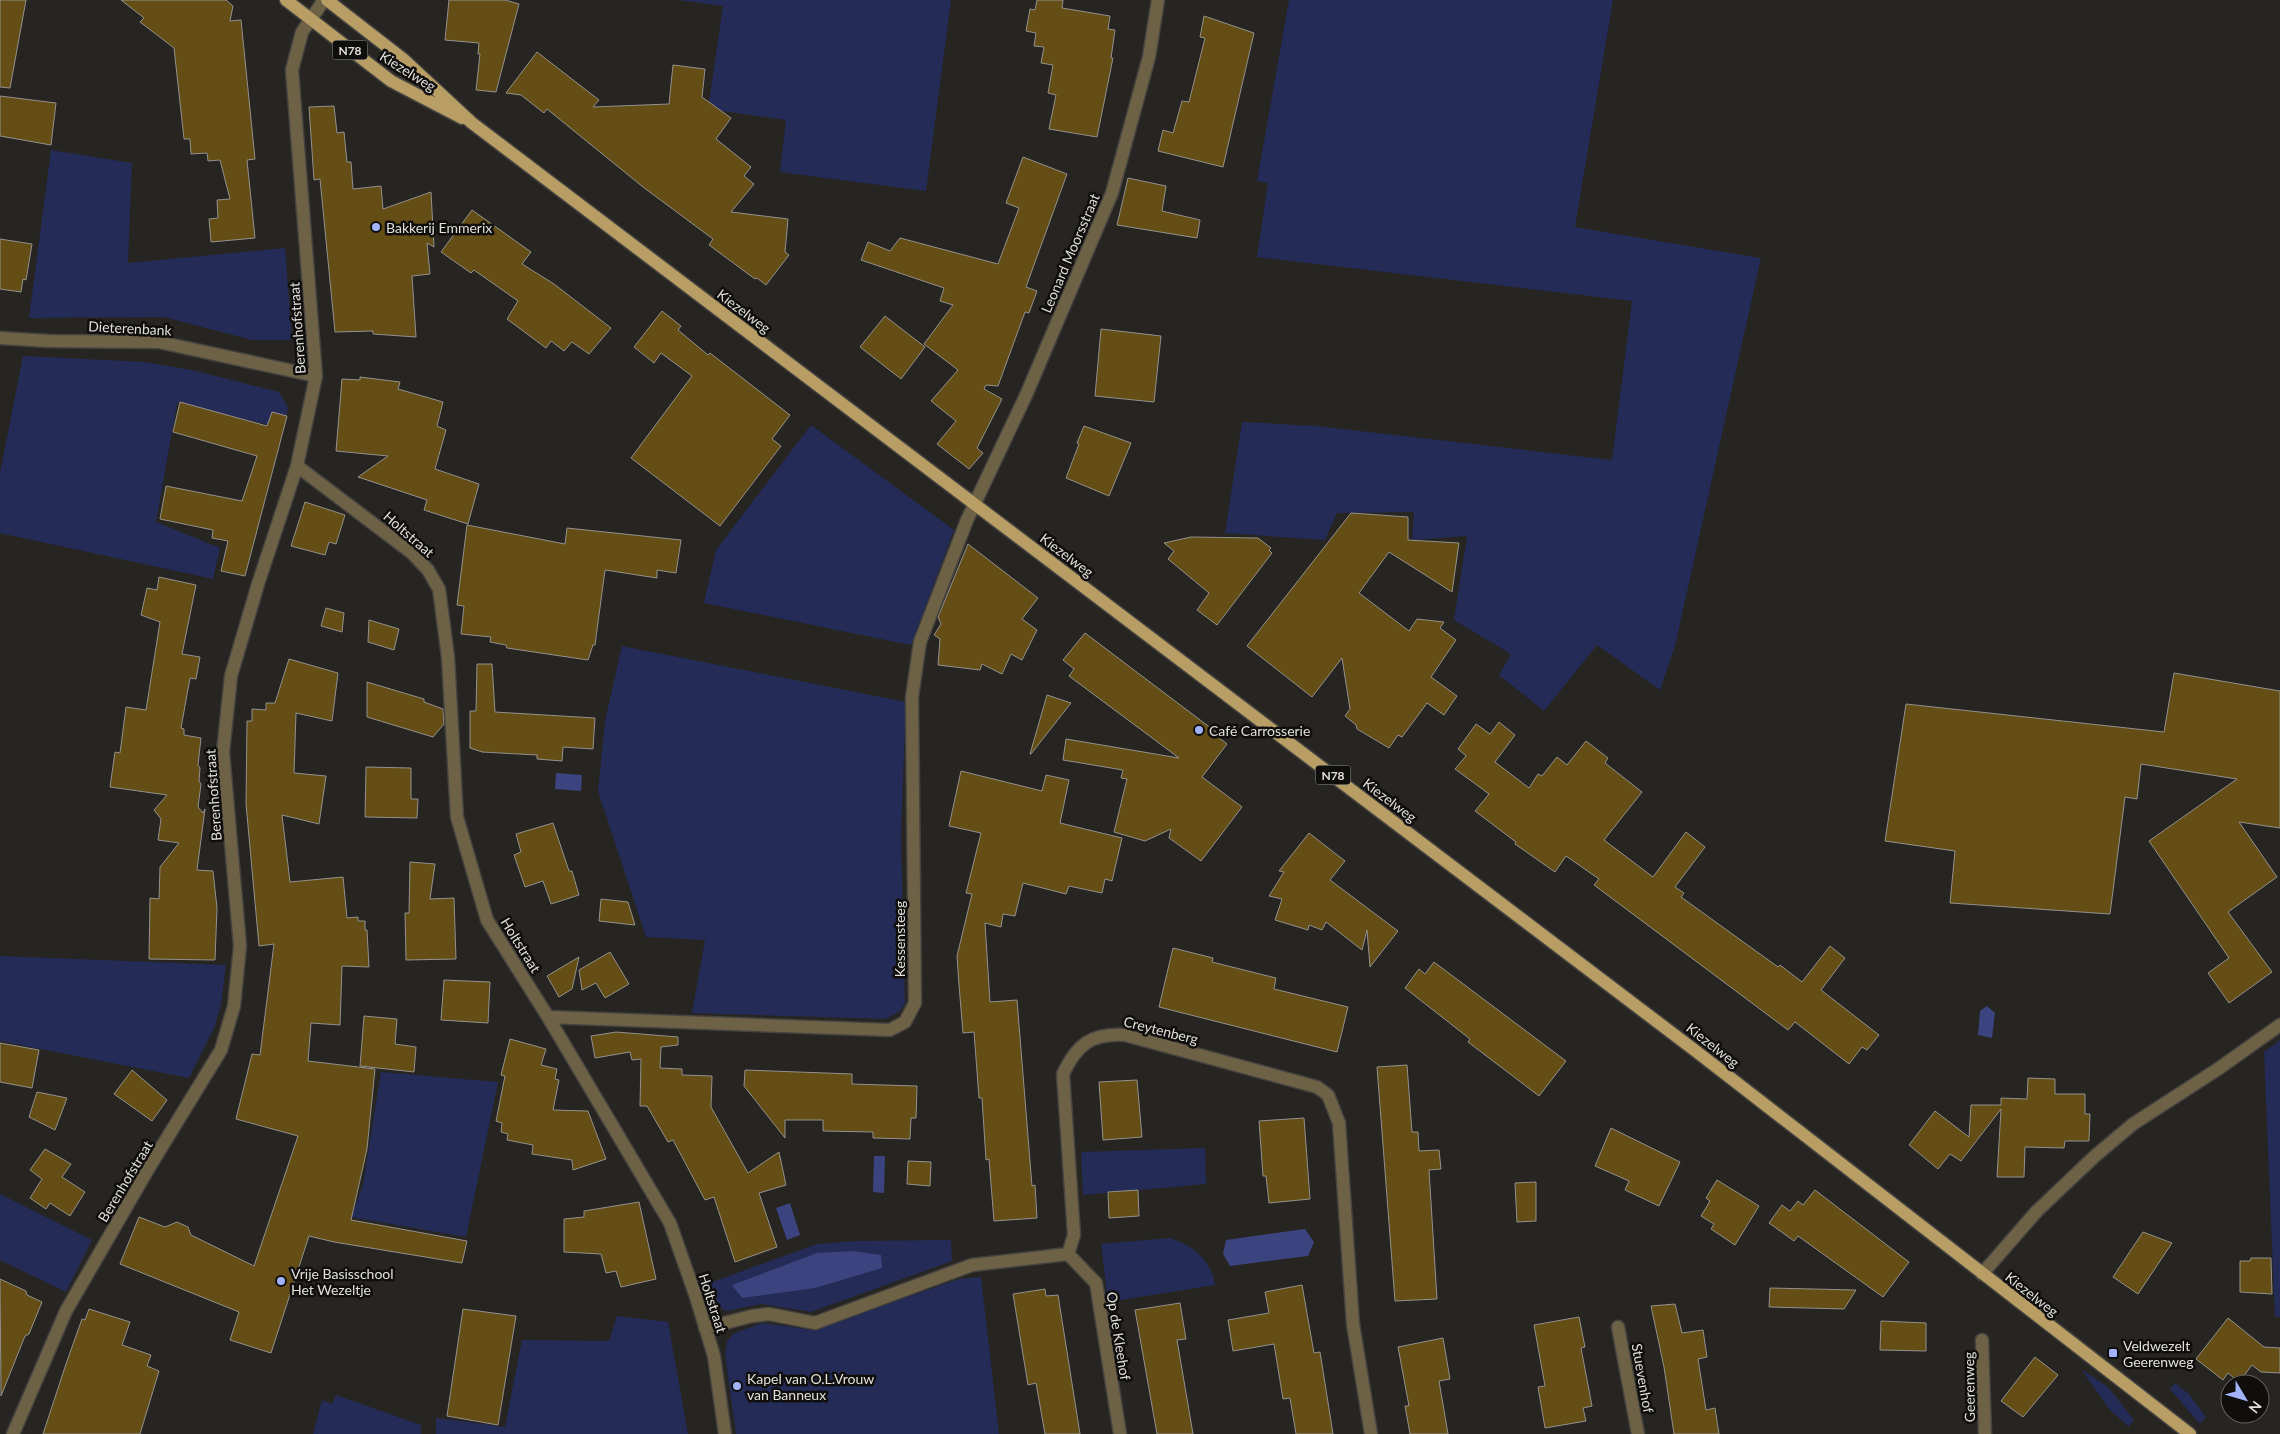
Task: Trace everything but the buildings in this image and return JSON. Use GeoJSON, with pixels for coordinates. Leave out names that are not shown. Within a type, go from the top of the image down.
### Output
{"type":"FeatureCollection","features":[{"type":"Feature","properties":{"kind":"main road","name":"Kiezelweg"},"geometry":{"type":"LineString","coordinates":[[286,0],[390,81],[472,123]]}},
{"type":"Feature","properties":{"kind":"main road","name":"Kiezelweg"},"geometry":{"type":"LineString","coordinates":[[326,0],[404,59],[472,123],[1697,1052],[2190,1434]]}},
{"type":"Feature","properties":{"kind":"street","name":"Berenhofstraat"},"geometry":{"type":"LineString","coordinates":[[13,1434],[66,1311],[150,1166],[221,1050],[234,1006],[240,946],[223,752],[231,676],[258,584],[298,466],[316,376],[292,70],[302,32],[310,18],[326,0]]}},
{"type":"Feature","properties":{"kind":"street","name":"Leonard Moorsstraat"},"geometry":{"type":"LineString","coordinates":[[974,505],[1027,393],[1112,192],[1149,57],[1158,0]]}},
{"type":"Feature","properties":{"kind":"street","name":"Dieterenbank"},"geometry":{"type":"LineString","coordinates":[[0,338],[49,341],[159,342],[316,376]]}},
{"type":"Feature","properties":{"kind":"street","name":"Holtstraat"},"geometry":{"type":"LineString","coordinates":[[298,466],[412,553],[428,570],[439,589],[448,657],[457,817],[488,920],[670,1223],[714,1356],[725,1434]]}},
{"type":"Feature","properties":{"kind":"street","name":"Kessensteeg"},"geometry":{"type":"LineString","coordinates":[[548,1017],[890,1030],[905,1022],[915,1003],[912,697],[920,642],[974,505]]}},
{"type":"Feature","properties":{"kind":"street"},"geometry":{"type":"LineString","coordinates":[[1982,1274],[2037,1211],[2102,1150],[2133,1124],[2218,1069],[2280,1024]]}},
{"type":"Feature","properties":{"kind":"street","name":"Creytenberg"},"geometry":{"type":"LineString","coordinates":[[1068,1254],[1074,1235],[1063,1074],[1071,1056],[1092,1039],[1107,1034],[1125,1035],[1317,1087],[1328,1095],[1338,1123],[1353,1324],[1371,1434]]}},
{"type":"Feature","properties":{"kind":"street"},"geometry":{"type":"LineString","coordinates":[[705,1328],[752,1316],[770,1314],[815,1323],[972,1265],[1068,1254]]}},
{"type":"Feature","properties":{"kind":"street","name":"Op de Kleehof"},"geometry":{"type":"LineString","coordinates":[[1068,1254],[1096,1283],[1120,1434]]}},
{"type":"Feature","properties":{"kind":"street","name":"Stuevenhof"},"geometry":{"type":"LineString","coordinates":[[1618,1327],[1638,1434]]}},
{"type":"Feature","properties":{"kind":"street","name":"Geerenweg"},"geometry":{"type":"LineString","coordinates":[[1982,1340],[1985,1434]]}},
{"type":"Feature","properties":{"kind":"shaded area"},"geometry":{"type":"Polygon","coordinates":[[[678,0],[951,0],[926,191],[780,172],[786,120],[708,109],[723,6],[678,0]]]}},
{"type":"Feature","properties":{"kind":"shaded area"},"geometry":{"type":"Polygon","coordinates":[[[1289,0],[1613,0],[1575,227],[1761,258],[1675,646],[1660,690],[1597,645],[1544,711],[1499,675],[1511,654],[1454,620],[1467,536],[1412,540],[1414,512],[1337,513],[1325,540],[1225,533],[1242,422],[1316,426],[1612,460],[1632,301],[1257,257],[1268,183],[1257,181],[1289,0]]]}},
{"type":"Feature","properties":{"kind":"shaded area"},"geometry":{"type":"Polygon","coordinates":[[[51,150],[132,163],[128,263],[285,248],[292,340],[252,340],[164,317],[29,318],[51,150]]]}},
{"type":"Feature","properties":{"kind":"shaded area"},"geometry":{"type":"Polygon","coordinates":[[[23,356],[145,362],[196,371],[279,392],[288,408],[283,428],[177,403],[156,522],[220,548],[213,579],[0,533],[0,473],[23,356]]]}},
{"type":"Feature","properties":{"kind":"shaded area"},"geometry":{"type":"Polygon","coordinates":[[[811,425],[954,530],[911,645],[704,603],[716,550],[811,425]]]}},
{"type":"Feature","properties":{"kind":"shaded area"},"geometry":{"type":"Polygon","coordinates":[[[622,646],[906,702],[901,834],[905,1004],[899,1012],[885,1019],[692,1013],[705,940],[646,937],[598,791],[605,721],[622,646]]]}},
{"type":"Feature","properties":{"kind":"shaded area"},"geometry":{"type":"Polygon","coordinates":[[[556,773],[582,775],[581,791],[555,789],[556,773]]]}},
{"type":"Feature","properties":{"kind":"shaded area"},"geometry":{"type":"Polygon","coordinates":[[[0,956],[226,965],[221,1005],[214,1028],[189,1078],[0,1041],[0,956]]]}},
{"type":"Feature","properties":{"kind":"shaded area"},"geometry":{"type":"Polygon","coordinates":[[[1987,1006],[1995,1013],[1992,1038],[1978,1035],[1980,1011],[1987,1006]]]}},
{"type":"Feature","properties":{"kind":"shaded area"},"geometry":{"type":"Polygon","coordinates":[[[2280,1040],[2280,1317],[2275,1317],[2264,1052],[2280,1040]]]}},
{"type":"Feature","properties":{"kind":"shaded area"},"geometry":{"type":"Polygon","coordinates":[[[381,1072],[498,1082],[466,1237],[351,1217],[363,1185],[381,1072]]]}},
{"type":"Feature","properties":{"kind":"shaded area"},"geometry":{"type":"Polygon","coordinates":[[[1205,1148],[1206,1184],[1083,1195],[1081,1152],[1205,1148]]]}},
{"type":"Feature","properties":{"kind":"shaded area"},"geometry":{"type":"Polygon","coordinates":[[[874,1156],[885,1156],[884,1193],[873,1192],[874,1156]]]}},
{"type":"Feature","properties":{"kind":"shaded area"},"geometry":{"type":"Polygon","coordinates":[[[0,1194],[92,1240],[66,1292],[0,1260],[0,1194]]]}},
{"type":"Feature","properties":{"kind":"shaded area"},"geometry":{"type":"Polygon","coordinates":[[[790,1203],[800,1235],[787,1240],[776,1208],[790,1203]]]}},
{"type":"Feature","properties":{"kind":"shaded area"},"geometry":{"type":"Polygon","coordinates":[[[1305,1229],[1314,1242],[1308,1256],[1230,1266],[1223,1254],[1226,1240],[1305,1229]]]}},
{"type":"Feature","properties":{"kind":"shaded area"},"geometry":{"type":"Polygon","coordinates":[[[1170,1238],[1186,1245],[1200,1255],[1210,1268],[1215,1285],[1108,1302],[1101,1244],[1170,1238]]]}},
{"type":"Feature","properties":{"kind":"shaded area"},"geometry":{"type":"Polygon","coordinates":[[[951,1240],[952,1261],[811,1312],[762,1304],[726,1311],[711,1302],[704,1285],[817,1244],[856,1241],[951,1240]]]}},
{"type":"Feature","properties":{"kind":"shaded area"},"geometry":{"type":"Polygon","coordinates":[[[852,1251],[881,1255],[882,1268],[815,1288],[742,1298],[732,1285],[817,1253],[852,1251]]]}},
{"type":"Feature","properties":{"kind":"shaded area"},"geometry":{"type":"Polygon","coordinates":[[[981,1277],[999,1434],[736,1434],[725,1354],[727,1341],[734,1333],[763,1323],[813,1330],[959,1279],[981,1277]]]}},
{"type":"Feature","properties":{"kind":"shaded area"},"geometry":{"type":"Polygon","coordinates":[[[617,1316],[668,1322],[688,1434],[436,1434],[436,1418],[505,1427],[522,1340],[609,1341],[617,1316]]]}},
{"type":"Feature","properties":{"kind":"shaded area"},"geometry":{"type":"Polygon","coordinates":[[[2081,1369],[2108,1387],[2134,1420],[2129,1427],[2110,1410],[2081,1369]]]}},
{"type":"Feature","properties":{"kind":"shaded area"},"geometry":{"type":"Polygon","coordinates":[[[2175,1383],[2189,1394],[2206,1417],[2200,1424],[2170,1389],[2175,1383]]]}},
{"type":"Feature","properties":{"kind":"shaded area"},"geometry":{"type":"Polygon","coordinates":[[[336,1395],[421,1425],[421,1434],[313,1434],[322,1400],[332,1404],[336,1395]]]}},
{"type":"Feature","properties":{"kind":"place","name":"Bakkerij Emmerix"},"geometry":{"type":"Point","coordinates":[376,227]}},
{"type":"Feature","properties":{"kind":"place","name":"Café Carrosserie"},"geometry":{"type":"Point","coordinates":[1199,730]}},
{"type":"Feature","properties":{"kind":"place","name":"Vrije Basisschool Het Wezeltje"},"geometry":{"type":"Point","coordinates":[281,1281]}},
{"type":"Feature","properties":{"kind":"place","name":"Veldwezelt Geerenweg"},"geometry":{"type":"Point","coordinates":[2113,1353]}},
{"type":"Feature","properties":{"kind":"place","name":"Kapel van O.L.Vrouw van Banneux"},"geometry":{"type":"Point","coordinates":[737,1386]}}]}
